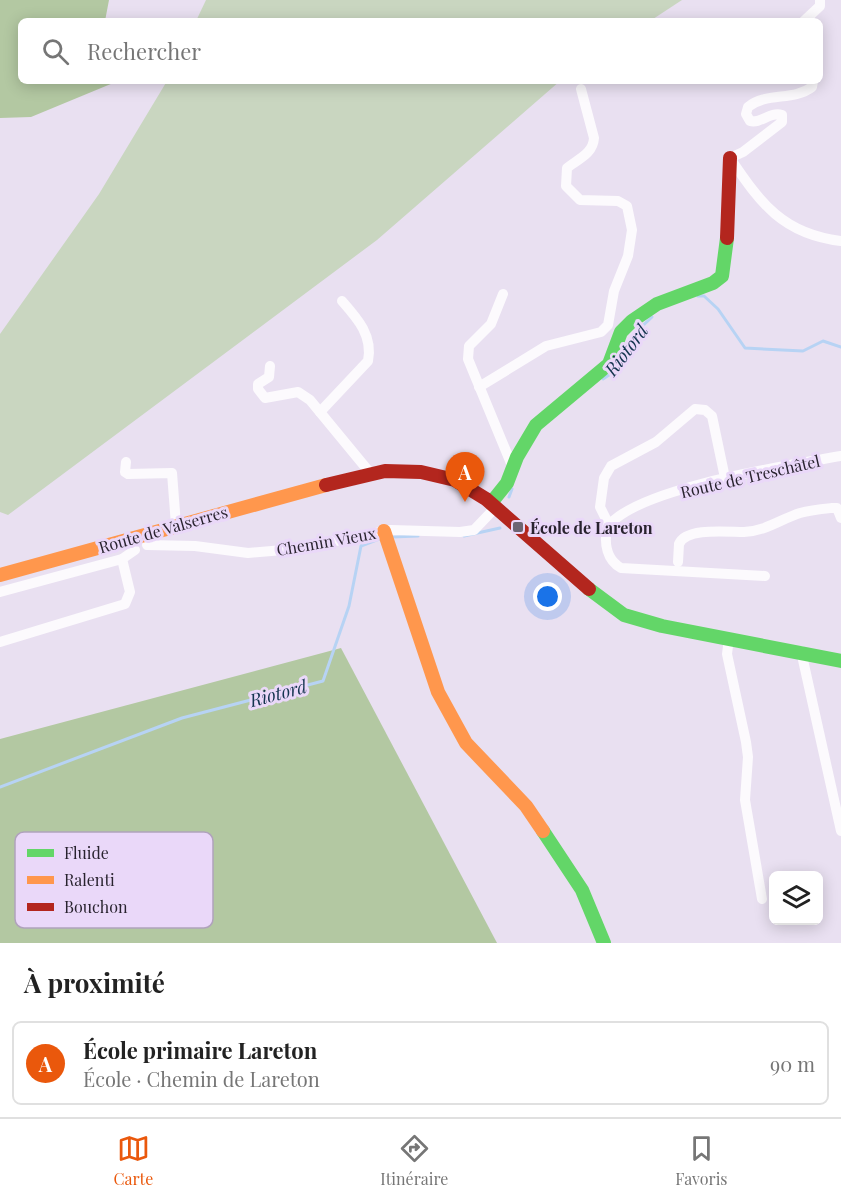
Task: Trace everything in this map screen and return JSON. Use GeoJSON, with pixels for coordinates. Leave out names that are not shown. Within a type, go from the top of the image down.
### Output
{"type":"FeatureCollection","features":[{"type":"Feature","properties":{"kind":"street"},"geometry":{"type":"LineString","coordinates":[[807,18],[820,6],[820,0]]}},
{"type":"Feature","properties":{"kind":"street"},"geometry":{"type":"LineString","coordinates":[[730,158],[743,153],[782,122],[782,115],[776,113],[754,122],[750,121],[746,114],[748,107],[760,100],[805,93],[812,84]]}},
{"type":"Feature","properties":{"kind":"street"},"geometry":{"type":"LineString","coordinates":[[479,387],[546,346],[601,332],[608,325],[614,291],[628,256],[632,230],[631,216],[627,206],[618,201],[580,200],[566,186],[567,168],[591,152],[594,146],[581,89]]}},
{"type":"Feature","properties":{"kind":"street"},"geometry":{"type":"LineString","coordinates":[[730,158],[762,203],[778,218],[793,228],[813,236],[841,241]]}},
{"type":"Feature","properties":{"kind":"street"},"geometry":{"type":"LineString","coordinates":[[493,505],[507,483],[536,425],[609,364],[621,332],[632,321],[657,304],[713,283],[722,276],[726,260],[730,158]]}},
{"type":"Feature","properties":{"kind":"street"},"geometry":{"type":"LineString","coordinates":[[503,294],[491,324],[469,346],[468,359],[513,468]]}},
{"type":"Feature","properties":{"kind":"street"},"geometry":{"type":"LineString","coordinates":[[320,412],[368,361],[370,352],[369,341],[358,319],[342,301]]}},
{"type":"Feature","properties":{"kind":"street"},"geometry":{"type":"LineString","coordinates":[[270,366],[269,377],[258,384],[258,389],[265,398],[298,392],[320,412],[370,474]]}},
{"type":"Feature","properties":{"kind":"street"},"geometry":{"type":"LineString","coordinates":[[725,478],[712,416],[705,410],[695,410],[656,442],[611,466],[604,478],[600,507],[609,525],[606,534],[606,550],[611,559],[621,568],[765,576]]}},
{"type":"Feature","properties":{"kind":"street","name":"Route de Treschâtel"},"geometry":{"type":"LineString","coordinates":[[609,525],[626,511],[645,503],[725,478],[841,456]]}},
{"type":"Feature","properties":{"kind":"street"},"geometry":{"type":"LineString","coordinates":[[126,462],[125,472],[128,474],[172,473],[176,525]]}},
{"type":"Feature","properties":{"kind":"street","name":"Route de Valserres"},"geometry":{"type":"LineString","coordinates":[[0,575],[147,540],[176,525],[327,485],[370,474],[401,471],[436,475],[455,480],[493,505],[596,595],[624,615],[662,626],[801,651]]}},
{"type":"Feature","properties":{"kind":"street","name":"Chemin Vieux"},"geometry":{"type":"LineString","coordinates":[[147,540],[248,554],[385,535],[474,530],[493,505]]}},
{"type":"Feature","properties":{"kind":"street"},"geometry":{"type":"LineString","coordinates":[[678,562],[679,544],[687,536],[717,531],[752,531],[772,527],[802,512],[832,508],[837,508],[841,518]]}},
{"type":"Feature","properties":{"kind":"street"},"geometry":{"type":"LineString","coordinates":[[385,535],[407,593],[438,692],[454,722],[466,743],[526,806],[582,890],[604,943]]}},
{"type":"Feature","properties":{"kind":"street"},"geometry":{"type":"LineString","coordinates":[[0,592],[122,559],[131,544]]}},
{"type":"Feature","properties":{"kind":"street"},"geometry":{"type":"LineString","coordinates":[[0,642],[125,604],[130,592],[122,559]]}},
{"type":"Feature","properties":{"kind":"street"},"geometry":{"type":"LineString","coordinates":[[729,638],[727,654],[748,757],[745,800],[762,899]]}},
{"type":"Feature","properties":{"kind":"street"},"geometry":{"type":"LineString","coordinates":[[801,651],[841,653]]}},
{"type":"Feature","properties":{"kind":"street"},"geometry":{"type":"LineString","coordinates":[[801,651],[841,661]]}},
{"type":"Feature","properties":{"kind":"street"},"geometry":{"type":"LineString","coordinates":[[801,651],[841,831]]}},
{"type":"Feature","properties":{"kind":"green space"},"geometry":{"type":"Polygon","coordinates":[[[0,0],[109,0],[106,18],[18,18],[18,84],[111,84],[31,117],[0,118],[0,0]]]}},
{"type":"Feature","properties":{"kind":"green space"},"geometry":{"type":"Polygon","coordinates":[[[206,0],[682,0],[655,18],[197,18],[206,0]]]}},
{"type":"Feature","properties":{"kind":"green space"},"geometry":{"type":"Polygon","coordinates":[[[165,84],[557,84],[377,240],[8,515],[0,512],[0,334],[99,194],[165,84]]]}},
{"type":"Feature","properties":{"kind":"green space"},"geometry":{"type":"Polygon","coordinates":[[[341,648],[497,943],[0,943],[0,739],[341,648]]]}},
{"type":"Feature","properties":{"kind":"waterway","name":"Riotord"},"geometry":{"type":"LineString","coordinates":[[698,296],[704,296],[718,309],[745,348],[803,351],[823,341],[841,347]]}},
{"type":"Feature","properties":{"kind":"waterway","name":"Riotord"},"geometry":{"type":"LineString","coordinates":[[603,379],[612,373],[634,334],[652,317]]}},
{"type":"Feature","properties":{"kind":"waterway","name":"Riotord"},"geometry":{"type":"LineString","coordinates":[[509,497],[512,489]]}},
{"type":"Feature","properties":{"kind":"waterway","name":"Riotord"},"geometry":{"type":"LineString","coordinates":[[464,536],[500,528]]}},
{"type":"Feature","properties":{"kind":"waterway","name":"Riotord"},"geometry":{"type":"LineString","coordinates":[[392,537],[418,536]]}},
{"type":"Feature","properties":{"kind":"waterway","name":"Riotord"},"geometry":{"type":"LineString","coordinates":[[0,787],[182,718],[323,681],[349,606],[361,546],[379,539]]}},
{"type":"Feature","properties":{"kind":"traffic: fast"},"geometry":{"type":"LineString","coordinates":[[491,503],[507,483],[517,457],[536,425],[609,364],[621,332],[632,321],[657,304],[713,283],[722,276],[727,238]]}},
{"type":"Feature","properties":{"kind":"traffic: fast"},"geometry":{"type":"LineString","coordinates":[[589,589],[624,615],[662,626],[841,661]]}},
{"type":"Feature","properties":{"kind":"traffic: fast"},"geometry":{"type":"LineString","coordinates":[[543,831],[582,890],[604,943]]}},
{"type":"Feature","properties":{"kind":"traffic: slow"},"geometry":{"type":"LineString","coordinates":[[0,575],[326,485]]}},
{"type":"Feature","properties":{"kind":"traffic: slow"},"geometry":{"type":"LineString","coordinates":[[384,531],[438,692],[466,743],[526,806],[543,831]]}},
{"type":"Feature","properties":{"kind":"traffic: jam"},"geometry":{"type":"LineString","coordinates":[[727,238],[730,158]]}},
{"type":"Feature","properties":{"kind":"traffic: jam"},"geometry":{"type":"LineString","coordinates":[[326,485],[385,471],[421,472],[455,480],[486,499],[589,589]]}},
{"type":"Feature","properties":{"kind":"place","name":"École primaire Lareton"},"geometry":{"type":"Point","coordinates":[465,502]}},
{"type":"Feature","properties":{"kind":"place","name":"École de Lareton"},"geometry":{"type":"Point","coordinates":[518,527]}}]}
